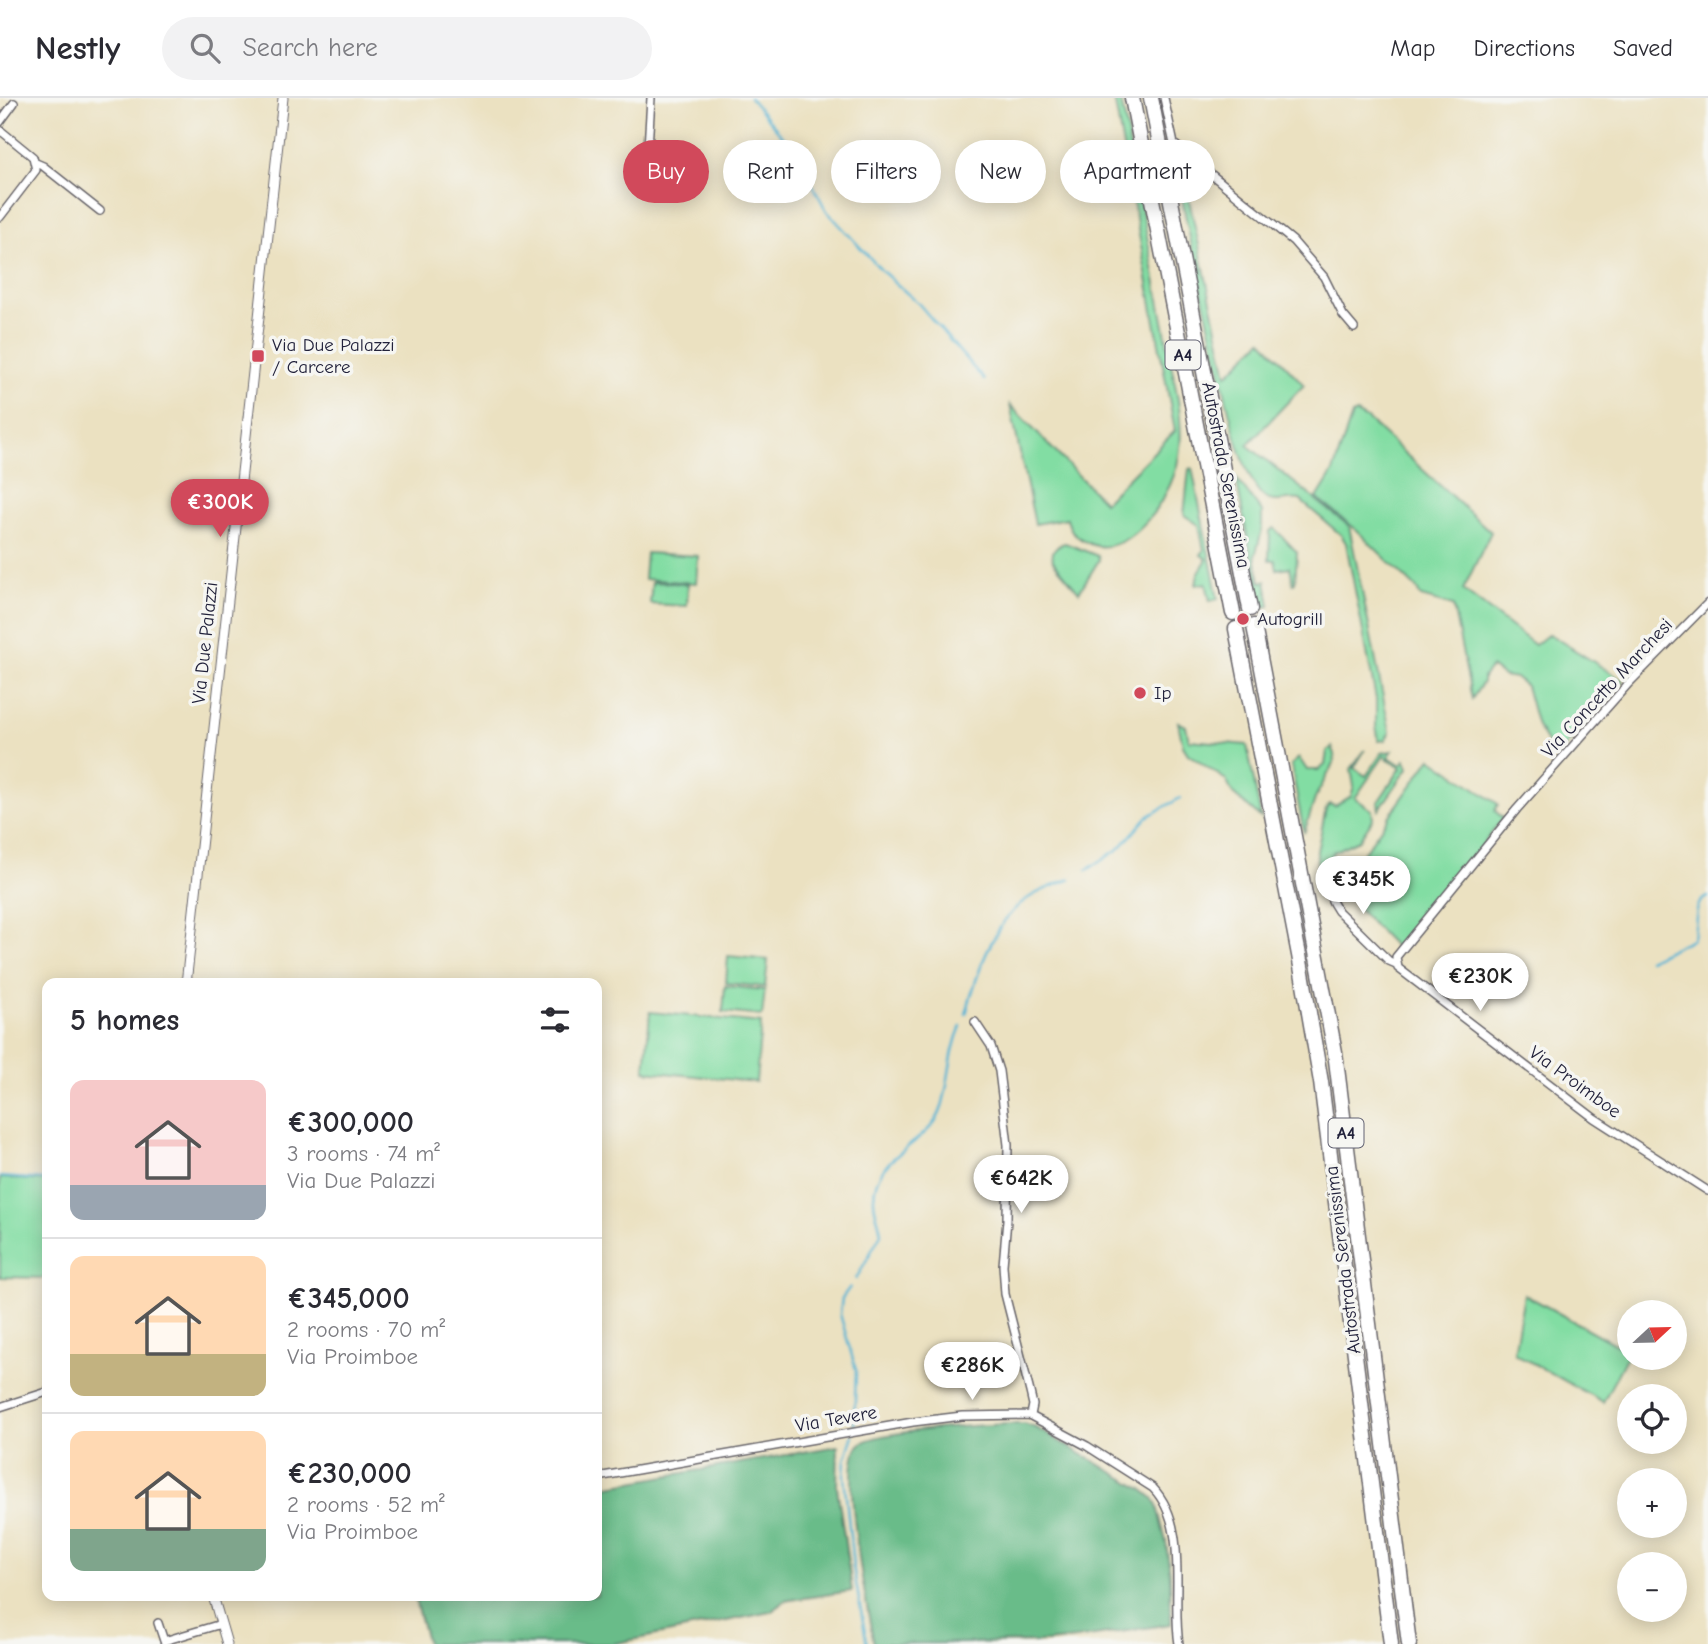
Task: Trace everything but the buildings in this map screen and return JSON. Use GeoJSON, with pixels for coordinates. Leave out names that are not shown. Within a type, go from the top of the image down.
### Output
{"type":"FeatureCollection","features":[{"type":"Feature","properties":{"kind":"highway","name":"Autostrada Serenissima"},"geometry":{"type":"LineString","coordinates":[[1132,98],[1233,613]]}},
{"type":"Feature","properties":{"kind":"highway","name":"Autostrada Serenissima"},"geometry":{"type":"LineString","coordinates":[[1151,98],[1250,609]]}},
{"type":"Feature","properties":{"kind":"highway","name":"Autostrada Serenissima"},"geometry":{"type":"LineString","coordinates":[[1254,626],[1335,1052],[1409,1644]]}},
{"type":"Feature","properties":{"kind":"highway","name":"Autostrada Serenissima"},"geometry":{"type":"LineString","coordinates":[[1236,629],[1321,1082],[1391,1644]]}},
{"type":"Feature","properties":{"kind":"street","name":"Via Due Palazzi"},"geometry":{"type":"LineString","coordinates":[[187,978],[283,98]]}},
{"type":"Feature","properties":{"kind":"street"},"geometry":{"type":"LineString","coordinates":[[648,140],[651,98]]}},
{"type":"Feature","properties":{"kind":"street"},"geometry":{"type":"LineString","coordinates":[[1164,98],[1174,145],[1293,241],[1324,277],[1343,315],[1354,328]]}},
{"type":"Feature","properties":{"kind":"street"},"geometry":{"type":"LineString","coordinates":[[0,122],[14,103]]}},
{"type":"Feature","properties":{"kind":"street"},"geometry":{"type":"LineString","coordinates":[[0,130],[33,157],[36,163],[36,170],[0,217]]}},
{"type":"Feature","properties":{"kind":"street"},"geometry":{"type":"LineString","coordinates":[[36,163],[100,211]]}},
{"type":"Feature","properties":{"kind":"street","name":"Via Concetto Marchesi"},"geometry":{"type":"LineString","coordinates":[[1396,964],[1396,957],[1530,795],[1629,683],[1708,604]]}},
{"type":"Feature","properties":{"kind":"street","name":"Via Proimboe"},"geometry":{"type":"LineString","coordinates":[[1329,867],[1327,884],[1332,904],[1389,961],[1594,1118],[1708,1191]]}},
{"type":"Feature","properties":{"kind":"street"},"geometry":{"type":"LineString","coordinates":[[975,1022],[991,1046],[999,1070],[1007,1145],[1004,1284],[1031,1392],[1031,1415]]}},
{"type":"Feature","properties":{"kind":"street"},"geometry":{"type":"LineString","coordinates":[[0,1407],[42,1394]]}},
{"type":"Feature","properties":{"kind":"street","name":"Via Tevere"},"geometry":{"type":"LineString","coordinates":[[602,1476],[913,1422],[1017,1413],[1031,1415],[1087,1446],[1153,1488],[1160,1496],[1169,1520],[1177,1560],[1176,1615],[1179,1644]]}},
{"type":"Feature","properties":{"kind":"street"},"geometry":{"type":"LineString","coordinates":[[214,1601],[227,1644]]}},
{"type":"Feature","properties":{"kind":"street"},"geometry":{"type":"LineString","coordinates":[[158,1623],[164,1641],[221,1624]]}},
{"type":"Feature","properties":{"kind":"green space"},"geometry":{"type":"Polygon","coordinates":[[[1114,98],[1120,98],[1129,140],[1122,140],[1114,98]]]}},
{"type":"Feature","properties":{"kind":"green space"},"geometry":{"type":"Polygon","coordinates":[[[1133,203],[1141,203],[1178,400],[1180,443],[1174,475],[1164,496],[1147,520],[1125,540],[1112,545],[1099,546],[1086,542],[1071,529],[1067,518],[1035,524],[1010,405],[1104,502],[1175,431],[1133,203]]]}},
{"type":"Feature","properties":{"kind":"green space"},"geometry":{"type":"Polygon","coordinates":[[[1183,203],[1190,203],[1227,375],[1262,340],[1304,385],[1247,445],[1349,526],[1390,732],[1385,740],[1379,741],[1376,726],[1376,699],[1346,543],[1341,535],[1300,500],[1268,500],[1248,473],[1230,413],[1183,203]]]}},
{"type":"Feature","properties":{"kind":"green space"},"geometry":{"type":"Polygon","coordinates":[[[1356,413],[1367,419],[1491,532],[1463,590],[1535,645],[1549,634],[1624,681],[1556,757],[1537,726],[1526,686],[1516,678],[1503,676],[1491,667],[1472,699],[1453,606],[1421,597],[1417,589],[1353,527],[1317,498],[1333,472],[1352,415],[1356,413]]]}},
{"type":"Feature","properties":{"kind":"green space"},"geometry":{"type":"Polygon","coordinates":[[[1192,468],[1218,599],[1210,601],[1206,583],[1196,585],[1198,574],[1207,559],[1201,555],[1204,550],[1199,525],[1184,515],[1189,469],[1192,468]]]}},
{"type":"Feature","properties":{"kind":"green space"},"geometry":{"type":"Polygon","coordinates":[[[1236,478],[1262,512],[1262,530],[1255,556],[1260,582],[1266,581],[1270,606],[1261,608],[1236,478]]]}},
{"type":"Feature","properties":{"kind":"green space"},"geometry":{"type":"Polygon","coordinates":[[[1274,528],[1297,552],[1293,583],[1290,567],[1277,569],[1275,560],[1269,560],[1270,531],[1274,528]]]}},
{"type":"Feature","properties":{"kind":"green space"},"geometry":{"type":"Polygon","coordinates":[[[1065,543],[1098,556],[1099,560],[1079,592],[1053,561],[1054,549],[1065,543]]]}},
{"type":"Feature","properties":{"kind":"green space"},"geometry":{"type":"Polygon","coordinates":[[[646,553],[698,556],[696,583],[644,579],[646,553]]]}},
{"type":"Feature","properties":{"kind":"green space"},"geometry":{"type":"Polygon","coordinates":[[[652,582],[688,584],[687,606],[650,604],[652,582]]]}},
{"type":"Feature","properties":{"kind":"green space"},"geometry":{"type":"Polygon","coordinates":[[[1178,722],[1186,726],[1189,740],[1247,745],[1261,818],[1233,794],[1226,780],[1188,754],[1183,746],[1178,722]]]}},
{"type":"Feature","properties":{"kind":"green space"},"geometry":{"type":"Polygon","coordinates":[[[1332,747],[1335,754],[1334,763],[1316,796],[1304,833],[1291,765],[1299,758],[1307,770],[1318,770],[1325,765],[1327,751],[1332,747]]]}},
{"type":"Feature","properties":{"kind":"green space"},"geometry":{"type":"Polygon","coordinates":[[[1365,750],[1354,768],[1366,776],[1382,753],[1392,751],[1389,757],[1401,765],[1405,760],[1408,768],[1379,810],[1378,802],[1401,768],[1384,756],[1355,798],[1372,810],[1373,819],[1359,840],[1333,852],[1322,879],[1317,880],[1317,851],[1326,808],[1329,804],[1335,806],[1351,796],[1354,786],[1351,769],[1365,750]]]}},
{"type":"Feature","properties":{"kind":"green space"},"geometry":{"type":"Polygon","coordinates":[[[1431,758],[1498,804],[1495,811],[1503,818],[1473,858],[1396,948],[1356,907],[1369,889],[1349,873],[1431,758]]]}},
{"type":"Feature","properties":{"kind":"green space"},"geometry":{"type":"Polygon","coordinates":[[[728,956],[768,960],[765,987],[726,983],[728,956]]]}},
{"type":"Feature","properties":{"kind":"green space"},"geometry":{"type":"Polygon","coordinates":[[[725,986],[765,990],[762,1016],[723,1012],[725,986]]]}},
{"type":"Feature","properties":{"kind":"green space"},"geometry":{"type":"Polygon","coordinates":[[[650,1012],[761,1023],[756,1082],[645,1071],[650,1012]]]}},
{"type":"Feature","properties":{"kind":"green space"},"geometry":{"type":"Polygon","coordinates":[[[0,1178],[42,1181],[42,1278],[0,1277],[0,1178]]]}},
{"type":"Feature","properties":{"kind":"green space"},"geometry":{"type":"Polygon","coordinates":[[[1524,1294],[1617,1345],[1617,1370],[1620,1370],[1603,1402],[1514,1353],[1524,1294]]]}},
{"type":"Feature","properties":{"kind":"green space"},"geometry":{"type":"Polygon","coordinates":[[[1025,1424],[1036,1428],[1153,1498],[1166,1542],[1171,1624],[1047,1642],[874,1644],[853,1507],[854,1457],[860,1444],[869,1439],[906,1432],[1025,1424]]]}},
{"type":"Feature","properties":{"kind":"green space"},"geometry":{"type":"Polygon","coordinates":[[[838,1446],[837,1487],[852,1591],[784,1601],[771,1612],[612,1644],[427,1644],[415,1601],[602,1601],[602,1487],[838,1446]]]}},
{"type":"Feature","properties":{"kind":"waterway"},"geometry":{"type":"LineString","coordinates":[[750,98],[796,152],[826,210],[883,272],[918,303],[984,380]]}},
{"type":"Feature","properties":{"kind":"waterway"},"geometry":{"type":"LineString","coordinates":[[1087,870],[1120,848],[1147,817],[1180,798]]}},
{"type":"Feature","properties":{"kind":"waterway"},"geometry":{"type":"LineString","coordinates":[[966,1014],[988,949],[1006,919],[1017,906],[1030,897],[1070,879]]}},
{"type":"Feature","properties":{"kind":"waterway"},"geometry":{"type":"LineString","coordinates":[[1648,960],[1692,939],[1697,909],[1708,897]]}},
{"type":"Feature","properties":{"kind":"waterway"},"geometry":{"type":"LineString","coordinates":[[856,1279],[881,1234],[874,1202],[877,1182],[892,1159],[935,1122],[944,1099],[961,1026]]}},
{"type":"Feature","properties":{"kind":"waterway"},"geometry":{"type":"LineString","coordinates":[[0,1177],[42,1180]]}},
{"type":"Feature","properties":{"kind":"waterway"},"geometry":{"type":"LineString","coordinates":[[850,1287],[842,1298],[840,1314],[856,1370],[854,1428]]}},
{"type":"Feature","properties":{"kind":"waterway"},"geometry":{"type":"LineString","coordinates":[[853,1435],[845,1460],[844,1476],[853,1566],[867,1644]]}},
{"type":"Feature","properties":{"kind":"place","name":"Via Due Palazzi / Carcere"},"geometry":{"type":"Point","coordinates":[258,356]}},
{"type":"Feature","properties":{"kind":"place","name":"Autogrill"},"geometry":{"type":"Point","coordinates":[1243,619]}},
{"type":"Feature","properties":{"kind":"place","name":"Ip"},"geometry":{"type":"Point","coordinates":[1140,693]}}]}
